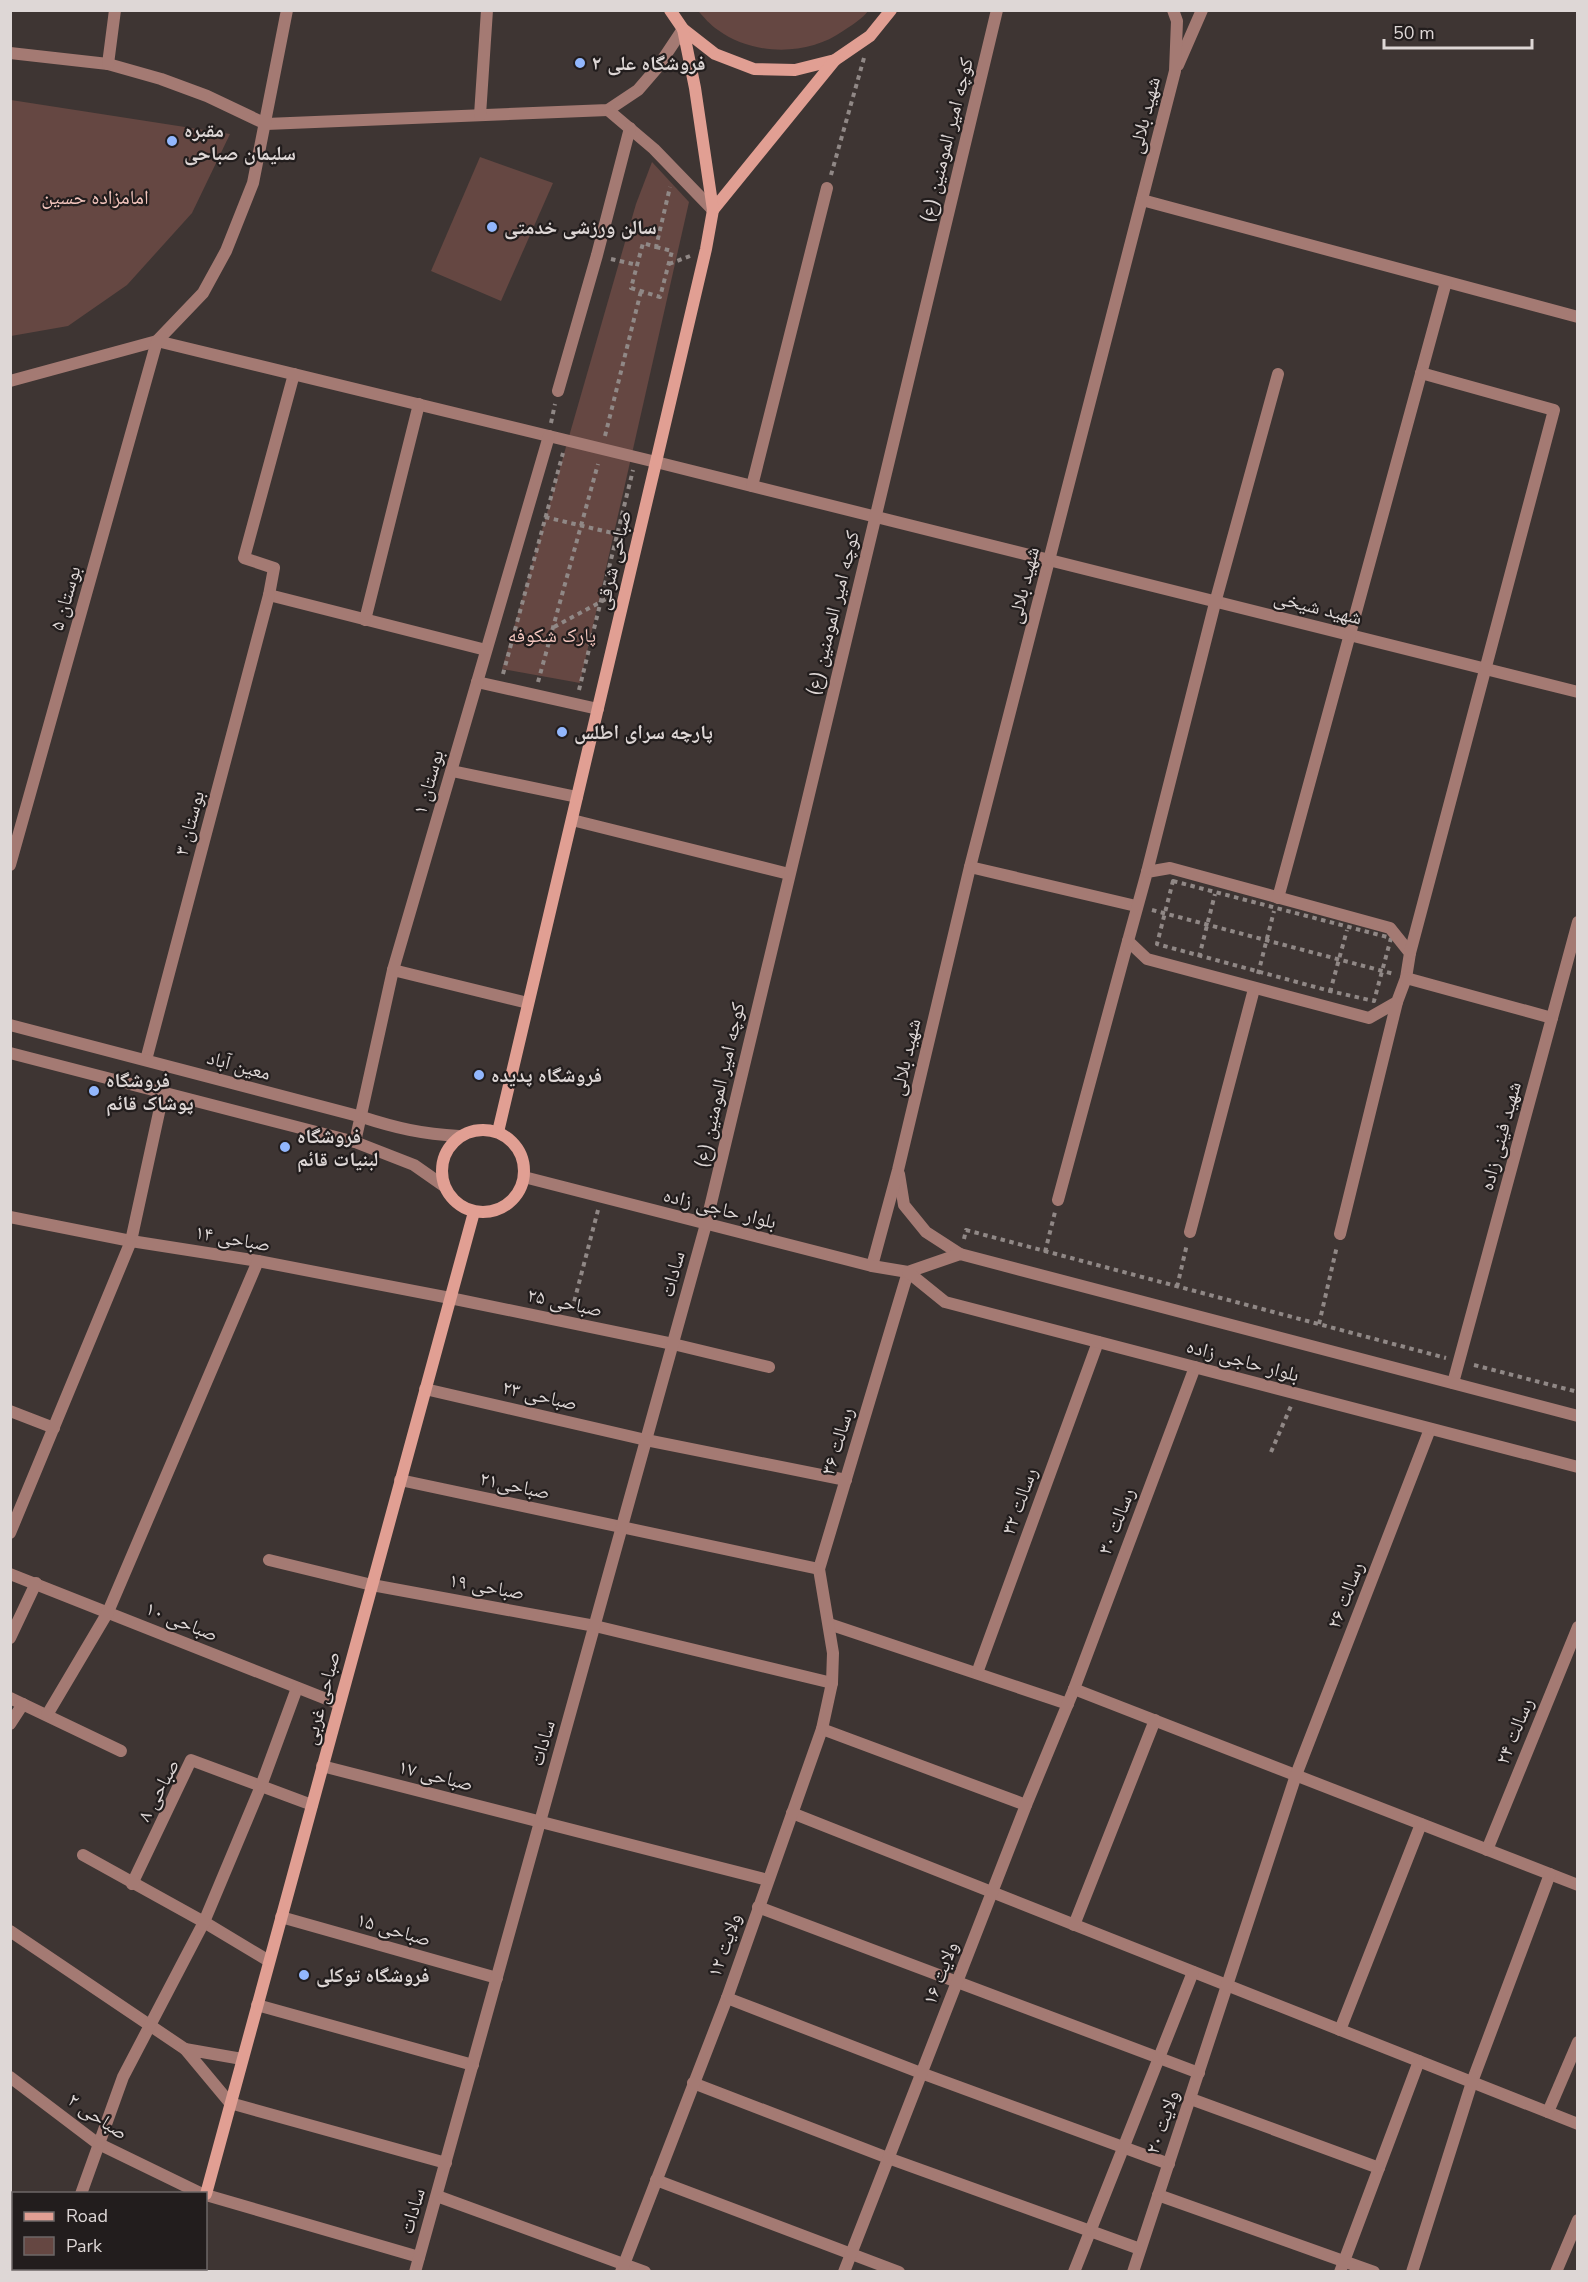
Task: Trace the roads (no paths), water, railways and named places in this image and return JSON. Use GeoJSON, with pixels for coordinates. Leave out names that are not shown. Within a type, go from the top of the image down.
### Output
{"type":"FeatureCollection","features":[{"type":"Feature","properties":{"kind":"main road"},"geometry":{"type":"LineString","coordinates":[[670,10],[683,29],[715,54],[754,69],[795,70],[835,60]]}},
{"type":"Feature","properties":{"kind":"main road"},"geometry":{"type":"LineString","coordinates":[[713,210],[835,60],[870,36],[891,10]]}},
{"type":"Feature","properties":{"kind":"main road","name":"صباحی شرقی"},"geometry":{"type":"LineString","coordinates":[[498,1132],[706,249],[713,210],[695,88],[683,29]]}},
{"type":"Feature","properties":{"kind":"main road"},"geometry":{"type":"LineString","coordinates":[[485,1129],[498,1132],[511,1139],[519,1150],[524,1163],[524,1177],[520,1190],[500,1209],[474,1212],[451,1198],[444,1186],[441,1172],[443,1159],[449,1146],[459,1136],[471,1130],[485,1129]]}},
{"type":"Feature","properties":{"kind":"main road","name":"صباحی غربی"},"geometry":{"type":"LineString","coordinates":[[205,2192],[474,1212]]}},
{"type":"Feature","properties":{"kind":"street"},"geometry":{"type":"LineString","coordinates":[[108,64],[115,10]]}},
{"type":"Feature","properties":{"kind":"street"},"geometry":{"type":"LineString","coordinates":[[10,381],[157,340],[203,292],[226,251],[253,183],[286,10]]}},
{"type":"Feature","properties":{"kind":"street"},"geometry":{"type":"LineString","coordinates":[[480,115],[487,10]]}},
{"type":"Feature","properties":{"kind":"street","name":"کوچه امیر المومنین (ع)"},"geometry":{"type":"LineString","coordinates":[[706,1224],[997,10]]}},
{"type":"Feature","properties":{"kind":"street","name":"شهید بلالی"},"geometry":{"type":"LineString","coordinates":[[872,1266],[898,1170],[970,867],[1175,71],[1177,21],[1173,10]]}},
{"type":"Feature","properties":{"kind":"street"},"geometry":{"type":"LineString","coordinates":[[1175,71],[1202,10]]}},
{"type":"Feature","properties":{"kind":"street"},"geometry":{"type":"LineString","coordinates":[[10,53],[108,64],[161,79],[207,96],[266,123],[608,110],[638,90],[657,68],[683,29]]}},
{"type":"Feature","properties":{"kind":"street"},"geometry":{"type":"LineString","coordinates":[[608,110],[630,128],[713,210]]}},
{"type":"Feature","properties":{"kind":"street"},"geometry":{"type":"LineString","coordinates":[[558,391],[630,128]]}},
{"type":"Feature","properties":{"kind":"street"},"geometry":{"type":"LineString","coordinates":[[752,486],[827,188]]}},
{"type":"Feature","properties":{"kind":"street"},"geometry":{"type":"LineString","coordinates":[[1142,200],[1578,317]]}},
{"type":"Feature","properties":{"kind":"street"},"geometry":{"type":"LineString","coordinates":[[1276,903],[1446,282]]}},
{"type":"Feature","properties":{"kind":"street","name":"شهید شیخی"},"geometry":{"type":"LineString","coordinates":[[157,340],[1578,692]]}},
{"type":"Feature","properties":{"kind":"street","name":"بوستان ۵"},"geometry":{"type":"LineString","coordinates":[[10,865],[157,340]]}},
{"type":"Feature","properties":{"kind":"street","name":"بوستان ۳"},"geometry":{"type":"LineString","coordinates":[[146,1060],[269,595],[274,568],[244,558],[294,374]]}},
{"type":"Feature","properties":{"kind":"street"},"geometry":{"type":"LineString","coordinates":[[1058,1200],[1147,872],[1215,603],[1278,374]]}},
{"type":"Feature","properties":{"kind":"street"},"geometry":{"type":"LineString","coordinates":[[1340,1234],[1397,1002],[1406,978],[1410,953],[1554,410],[1421,374]]}},
{"type":"Feature","properties":{"kind":"street"},"geometry":{"type":"LineString","coordinates":[[365,620],[419,404]]}},
{"type":"Feature","properties":{"kind":"street","name":"بوستان ۱"},"geometry":{"type":"LineString","coordinates":[[355,1142],[393,970],[549,436]]}},
{"type":"Feature","properties":{"kind":"street"},"geometry":{"type":"LineString","coordinates":[[269,595],[486,650]]}},
{"type":"Feature","properties":{"kind":"street"},"geometry":{"type":"LineString","coordinates":[[477,682],[598,708]]}},
{"type":"Feature","properties":{"kind":"street"},"geometry":{"type":"LineString","coordinates":[[452,771],[577,797]]}},
{"type":"Feature","properties":{"kind":"street"},"geometry":{"type":"LineString","coordinates":[[572,820],[789,874]]}},
{"type":"Feature","properties":{"kind":"street"},"geometry":{"type":"LineString","coordinates":[[970,867],[1136,906]]}},
{"type":"Feature","properties":{"kind":"street"},"geometry":{"type":"LineString","coordinates":[[1147,872],[1170,868],[1217,887],[1348,922],[1390,928],[1410,953]]}},
{"type":"Feature","properties":{"kind":"street","name":"شهید فینی زاده"},"geometry":{"type":"LineString","coordinates":[[1453,1383],[1576,936],[1578,921]]}},
{"type":"Feature","properties":{"kind":"street"},"geometry":{"type":"LineString","coordinates":[[1128,941],[1147,959],[1369,1018],[1397,1002]]}},
{"type":"Feature","properties":{"kind":"street"},"geometry":{"type":"LineString","coordinates":[[393,970],[528,1003]]}},
{"type":"Feature","properties":{"kind":"street"},"geometry":{"type":"LineString","coordinates":[[1406,978],[1552,1018]]}},
{"type":"Feature","properties":{"kind":"street"},"geometry":{"type":"LineString","coordinates":[[1190,1232],[1254,989]]}},
{"type":"Feature","properties":{"kind":"street","name":"معین آباد"},"geometry":{"type":"LineString","coordinates":[[10,1025],[422,1134],[459,1136]]}},
{"type":"Feature","properties":{"kind":"street"},"geometry":{"type":"LineString","coordinates":[[10,1053],[355,1142],[414,1165],[444,1186]]}},
{"type":"Feature","properties":{"kind":"street"},"geometry":{"type":"LineString","coordinates":[[10,1533],[131,1241],[164,1094]]}},
{"type":"Feature","properties":{"kind":"street"},"geometry":{"type":"LineString","coordinates":[[898,1170],[904,1205],[926,1232],[960,1254]]}},
{"type":"Feature","properties":{"kind":"street","name":"بلوار حاجی زاده"},"geometry":{"type":"LineString","coordinates":[[524,1177],[872,1266],[908,1272],[960,1254],[1578,1416]]}},
{"type":"Feature","properties":{"kind":"street","name":"صباحی ۱۴"},"geometry":{"type":"LineString","coordinates":[[10,1216],[131,1241],[450,1298]]}},
{"type":"Feature","properties":{"kind":"street","name":"سادات"},"geometry":{"type":"LineString","coordinates":[[416,2271],[706,1224]]}},
{"type":"Feature","properties":{"kind":"street"},"geometry":{"type":"LineString","coordinates":[[47,1715],[108,1612],[258,1262]]}},
{"type":"Feature","properties":{"kind":"street","name":"بلوار حاجی زاده"},"geometry":{"type":"LineString","coordinates":[[908,1272],[945,1302],[1578,1467]]}},
{"type":"Feature","properties":{"kind":"street","name":"رسالت ۳۶"},"geometry":{"type":"LineString","coordinates":[[829,1624],[819,1569],[908,1272]]}},
{"type":"Feature","properties":{"kind":"street","name":"صباحی ۲۵"},"geometry":{"type":"LineString","coordinates":[[450,1298],[673,1344],[769,1367]]}},
{"type":"Feature","properties":{"kind":"street","name":"رسالت ۳۲"},"geometry":{"type":"LineString","coordinates":[[977,1673],[1098,1342]]}},
{"type":"Feature","properties":{"kind":"street","name":"رسالت ۳۰"},"geometry":{"type":"LineString","coordinates":[[1074,1689],[1195,1367]]}},
{"type":"Feature","properties":{"kind":"street","name":"صباحی ۲۳"},"geometry":{"type":"LineString","coordinates":[[425,1389],[646,1440],[846,1480]]}},
{"type":"Feature","properties":{"kind":"street"},"geometry":{"type":"LineString","coordinates":[[10,1411],[54,1428]]}},
{"type":"Feature","properties":{"kind":"street","name":"رسالت ۲۶"},"geometry":{"type":"LineString","coordinates":[[1229,1986],[1296,1775],[1430,1429]]}},
{"type":"Feature","properties":{"kind":"street","name":"صباحی۲۱"},"geometry":{"type":"LineString","coordinates":[[400,1480],[819,1569]]}},
{"type":"Feature","properties":{"kind":"street","name":"صباحی ۱۹"},"geometry":{"type":"LineString","coordinates":[[269,1560],[372,1585],[595,1626],[832,1683]]}},
{"type":"Feature","properties":{"kind":"street","name":"صباحی ۱۰"},"geometry":{"type":"LineString","coordinates":[[10,1574],[339,1704]]}},
{"type":"Feature","properties":{"kind":"street"},"geometry":{"type":"LineString","coordinates":[[10,1638],[36,1583]]}},
{"type":"Feature","properties":{"kind":"street"},"geometry":{"type":"LineString","coordinates":[[829,1624],[1068,1704]]}},
{"type":"Feature","properties":{"kind":"street","name":"ولایت ۱۲"},"geometry":{"type":"LineString","coordinates":[[622,2267],[727,1998],[822,1729],[832,1683],[833,1653],[829,1624]]}},
{"type":"Feature","properties":{"kind":"street","name":"رسالت ۲۴"},"geometry":{"type":"LineString","coordinates":[[1487,1850],[1578,1627]]}},
{"type":"Feature","properties":{"kind":"street"},"geometry":{"type":"LineString","coordinates":[[81,2192],[123,2077],[204,1922],[261,1786],[297,1688]]}},
{"type":"Feature","properties":{"kind":"street"},"geometry":{"type":"LineString","coordinates":[[1074,1689],[1578,1885]]}},
{"type":"Feature","properties":{"kind":"street","name":"ولایت ۱۶"},"geometry":{"type":"LineString","coordinates":[[844,2271],[1026,1805],[1074,1689]]}},
{"type":"Feature","properties":{"kind":"street"},"geometry":{"type":"LineString","coordinates":[[10,1698],[121,1751]]}},
{"type":"Feature","properties":{"kind":"street"},"geometry":{"type":"LineString","coordinates":[[10,1724],[23,1704]]}},
{"type":"Feature","properties":{"kind":"street"},"geometry":{"type":"LineString","coordinates":[[1074,1925],[1155,1720]]}},
{"type":"Feature","properties":{"kind":"street"},"geometry":{"type":"LineString","coordinates":[[822,1729],[1026,1805]]}},
{"type":"Feature","properties":{"kind":"street","name":"صباحی ۸"},"geometry":{"type":"LineString","coordinates":[[132,1884],[191,1760],[312,1805]]}},
{"type":"Feature","properties":{"kind":"street","name":"صباحی ۱۷"},"geometry":{"type":"LineString","coordinates":[[322,1766],[768,1880]]}},
{"type":"Feature","properties":{"kind":"street"},"geometry":{"type":"LineString","coordinates":[[792,1813],[1578,2124]]}},
{"type":"Feature","properties":{"kind":"street"},"geometry":{"type":"LineString","coordinates":[[1340,2030],[1421,1824]]}},
{"type":"Feature","properties":{"kind":"street"},"geometry":{"type":"LineString","coordinates":[[83,1855],[269,1961]]}},
{"type":"Feature","properties":{"kind":"street"},"geometry":{"type":"LineString","coordinates":[[1413,2271],[1472,2082],[1550,1874]]}},
{"type":"Feature","properties":{"kind":"street"},"geometry":{"type":"LineString","coordinates":[[758,1907],[1199,2073]]}},
{"type":"Feature","properties":{"kind":"street","name":"صباحی ۱۵"},"geometry":{"type":"LineString","coordinates":[[281,1917],[497,1978]]}},
{"type":"Feature","properties":{"kind":"street"},"geometry":{"type":"LineString","coordinates":[[10,1931],[185,2049],[230,2103],[446,2163]]}},
{"type":"Feature","properties":{"kind":"street"},"geometry":{"type":"LineString","coordinates":[[1074,2271],[1193,1972]]}},
{"type":"Feature","properties":{"kind":"street","name":"ولایت ۲۰"},"geometry":{"type":"LineString","coordinates":[[1133,2271],[1229,1986]]}},
{"type":"Feature","properties":{"kind":"street"},"geometry":{"type":"LineString","coordinates":[[727,1998],[921,2073],[1169,2164]]}},
{"type":"Feature","properties":{"kind":"street"},"geometry":{"type":"LineString","coordinates":[[257,2006],[473,2065]]}},
{"type":"Feature","properties":{"kind":"street"},"geometry":{"type":"LineString","coordinates":[[1548,2112],[1578,2042]]}},
{"type":"Feature","properties":{"kind":"street"},"geometry":{"type":"LineString","coordinates":[[185,2049],[242,2059]]}},
{"type":"Feature","properties":{"kind":"street"},"geometry":{"type":"LineString","coordinates":[[1342,2266],[1419,2061]]}},
{"type":"Feature","properties":{"kind":"street","name":"صباحی ۲"},"geometry":{"type":"LineString","coordinates":[[10,2077],[97,2144],[200,2192]]}},
{"type":"Feature","properties":{"kind":"street"},"geometry":{"type":"LineString","coordinates":[[693,2083],[888,2158],[1140,2249]]}},
{"type":"Feature","properties":{"kind":"street"},"geometry":{"type":"LineString","coordinates":[[1191,2099],[1379,2168]]}},
{"type":"Feature","properties":{"kind":"street"},"geometry":{"type":"LineString","coordinates":[[656,2180],[899,2271]]}},
{"type":"Feature","properties":{"kind":"street","name":"صباحی ۲"},"geometry":{"type":"LineString","coordinates":[[207,2195],[419,2257]]}},
{"type":"Feature","properties":{"kind":"street"},"geometry":{"type":"LineString","coordinates":[[1158,2195],[1342,2266],[1374,2271]]}},
{"type":"Feature","properties":{"kind":"street"},"geometry":{"type":"LineString","coordinates":[[436,2196],[622,2267],[645,2271]]}},
{"type":"Feature","properties":{"kind":"street"},"geometry":{"type":"LineString","coordinates":[[1556,2271],[1578,2220]]}},
{"type":"Feature","properties":{"kind":"place","name":"فروشگاه علی ۲"},"geometry":{"type":"Point","coordinates":[580,63]}},
{"type":"Feature","properties":{"kind":"place","name":"مقبره سلیمان صباحی"},"geometry":{"type":"Point","coordinates":[172,141]}},
{"type":"Feature","properties":{"kind":"place","name":"سالن ورزشی خدمتی"},"geometry":{"type":"Point","coordinates":[492,227]}},
{"type":"Feature","properties":{"kind":"place","name":"پارچه سرای اطلس"},"geometry":{"type":"Point","coordinates":[562,732]}},
{"type":"Feature","properties":{"kind":"place","name":"فروشگاه پدیده"},"geometry":{"type":"Point","coordinates":[479,1075]}},
{"type":"Feature","properties":{"kind":"place","name":"فروشگاه پوشاک قائم"},"geometry":{"type":"Point","coordinates":[94,1091]}},
{"type":"Feature","properties":{"kind":"place","name":"فروشگاه لبنیات قائم"},"geometry":{"type":"Point","coordinates":[285,1147]}},
{"type":"Feature","properties":{"kind":"place","name":"فروشگاه توکلی"},"geometry":{"type":"Point","coordinates":[304,1975]}},
{"type":"Feature","properties":{"kind":"park label","name":"امامزاده حسین"},"geometry":{"type":"Point","coordinates":[95,197]}},
{"type":"Feature","properties":{"kind":"park label","name":"پارک شکوفه"},"geometry":{"type":"Point","coordinates":[552,635]}}]}
